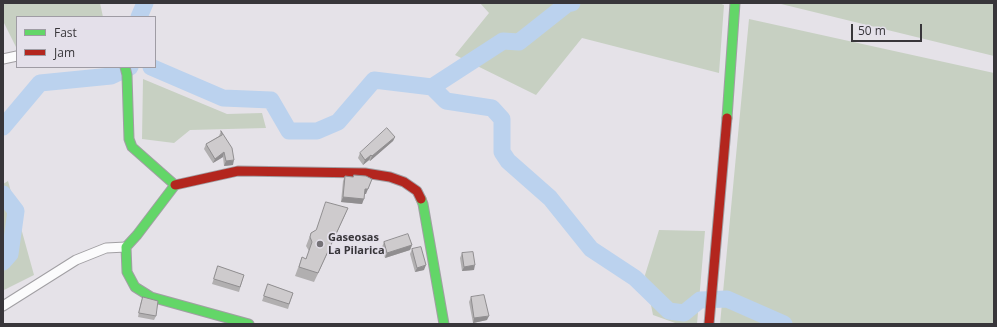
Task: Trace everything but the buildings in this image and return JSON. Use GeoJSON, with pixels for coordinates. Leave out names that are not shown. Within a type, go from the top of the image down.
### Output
{"type":"FeatureCollection","features":[{"type":"Feature","properties":{"kind":"street"},"geometry":{"type":"LineString","coordinates":[[709,324],[730,86],[735,3]]}},
{"type":"Feature","properties":{"kind":"street"},"geometry":{"type":"LineString","coordinates":[[3,59],[16,56]]}},
{"type":"Feature","properties":{"kind":"street"},"geometry":{"type":"LineString","coordinates":[[126,71],[129,139],[132,147],[175,185]]}},
{"type":"Feature","properties":{"kind":"street"},"geometry":{"type":"LineString","coordinates":[[3,306],[76,260],[106,248],[126,247],[175,185],[238,171],[365,174],[390,177],[404,182],[417,191],[423,204],[444,324]]}},
{"type":"Feature","properties":{"kind":"street"},"geometry":{"type":"LineString","coordinates":[[126,247],[127,272],[135,287],[151,297],[249,324]]}},
{"type":"Feature","properties":{"kind":"green space"},"geometry":{"type":"Polygon","coordinates":[[[3,3],[100,3],[103,16],[16,16],[16,47],[3,21],[3,3]]]}},
{"type":"Feature","properties":{"kind":"green space"},"geometry":{"type":"Polygon","coordinates":[[[480,3],[719,3],[724,5],[719,73],[582,38],[536,95],[455,55],[489,13],[480,3]]]}},
{"type":"Feature","properties":{"kind":"green space"},"geometry":{"type":"Polygon","coordinates":[[[777,3],[994,3],[994,56],[777,3]]]}},
{"type":"Feature","properties":{"kind":"green space"},"geometry":{"type":"Polygon","coordinates":[[[749,19],[994,73],[994,324],[720,324],[749,19]]]}},
{"type":"Feature","properties":{"kind":"green space"},"geometry":{"type":"Polygon","coordinates":[[[143,79],[227,114],[262,113],[266,128],[190,130],[174,143],[142,139],[143,79]]]}},
{"type":"Feature","properties":{"kind":"green space"},"geometry":{"type":"Polygon","coordinates":[[[8,181],[34,275],[3,290],[3,184],[8,181]]]}},
{"type":"Feature","properties":{"kind":"green space"},"geometry":{"type":"Polygon","coordinates":[[[659,230],[705,231],[697,324],[678,324],[653,315],[645,275],[659,230]]]}},
{"type":"Feature","properties":{"kind":"waterway"},"geometry":{"type":"LineString","coordinates":[[139,16],[145,3]]}},
{"type":"Feature","properties":{"kind":"waterway"},"geometry":{"type":"LineString","coordinates":[[153,68],[223,98],[271,100],[289,131],[317,131],[338,122],[374,80],[432,87],[503,41],[519,42],[567,4],[572,3]]}},
{"type":"Feature","properties":{"kind":"waterway"},"geometry":{"type":"LineString","coordinates":[[3,127],[40,83],[111,76],[128,68]]}},
{"type":"Feature","properties":{"kind":"waterway"},"geometry":{"type":"LineString","coordinates":[[432,87],[446,101],[492,108],[502,119],[502,152],[508,161],[550,198],[591,249],[635,278],[669,311],[684,313],[700,300],[727,299],[784,324]]}},
{"type":"Feature","properties":{"kind":"waterway"},"geometry":{"type":"LineString","coordinates":[[3,194],[16,211],[10,254],[3,262]]}},
{"type":"Feature","properties":{"kind":"traffic: fast"},"geometry":{"type":"LineString","coordinates":[[727,118],[735,3]]}},
{"type":"Feature","properties":{"kind":"traffic: fast"},"geometry":{"type":"LineString","coordinates":[[125,68],[127,75],[129,139],[132,147],[175,185],[126,247],[127,272],[135,287],[151,297],[249,324]]}},
{"type":"Feature","properties":{"kind":"traffic: fast"},"geometry":{"type":"LineString","coordinates":[[421,199],[444,324]]}},
{"type":"Feature","properties":{"kind":"traffic: jam"},"geometry":{"type":"LineString","coordinates":[[709,324],[727,118]]}},
{"type":"Feature","properties":{"kind":"traffic: jam"},"geometry":{"type":"LineString","coordinates":[[175,185],[238,171],[365,173],[390,177],[404,182],[417,191],[421,199]]}},
{"type":"Feature","properties":{"kind":"place","name":"Gaseosas La Pilarica"},"geometry":{"type":"Point","coordinates":[320,244]}}]}
